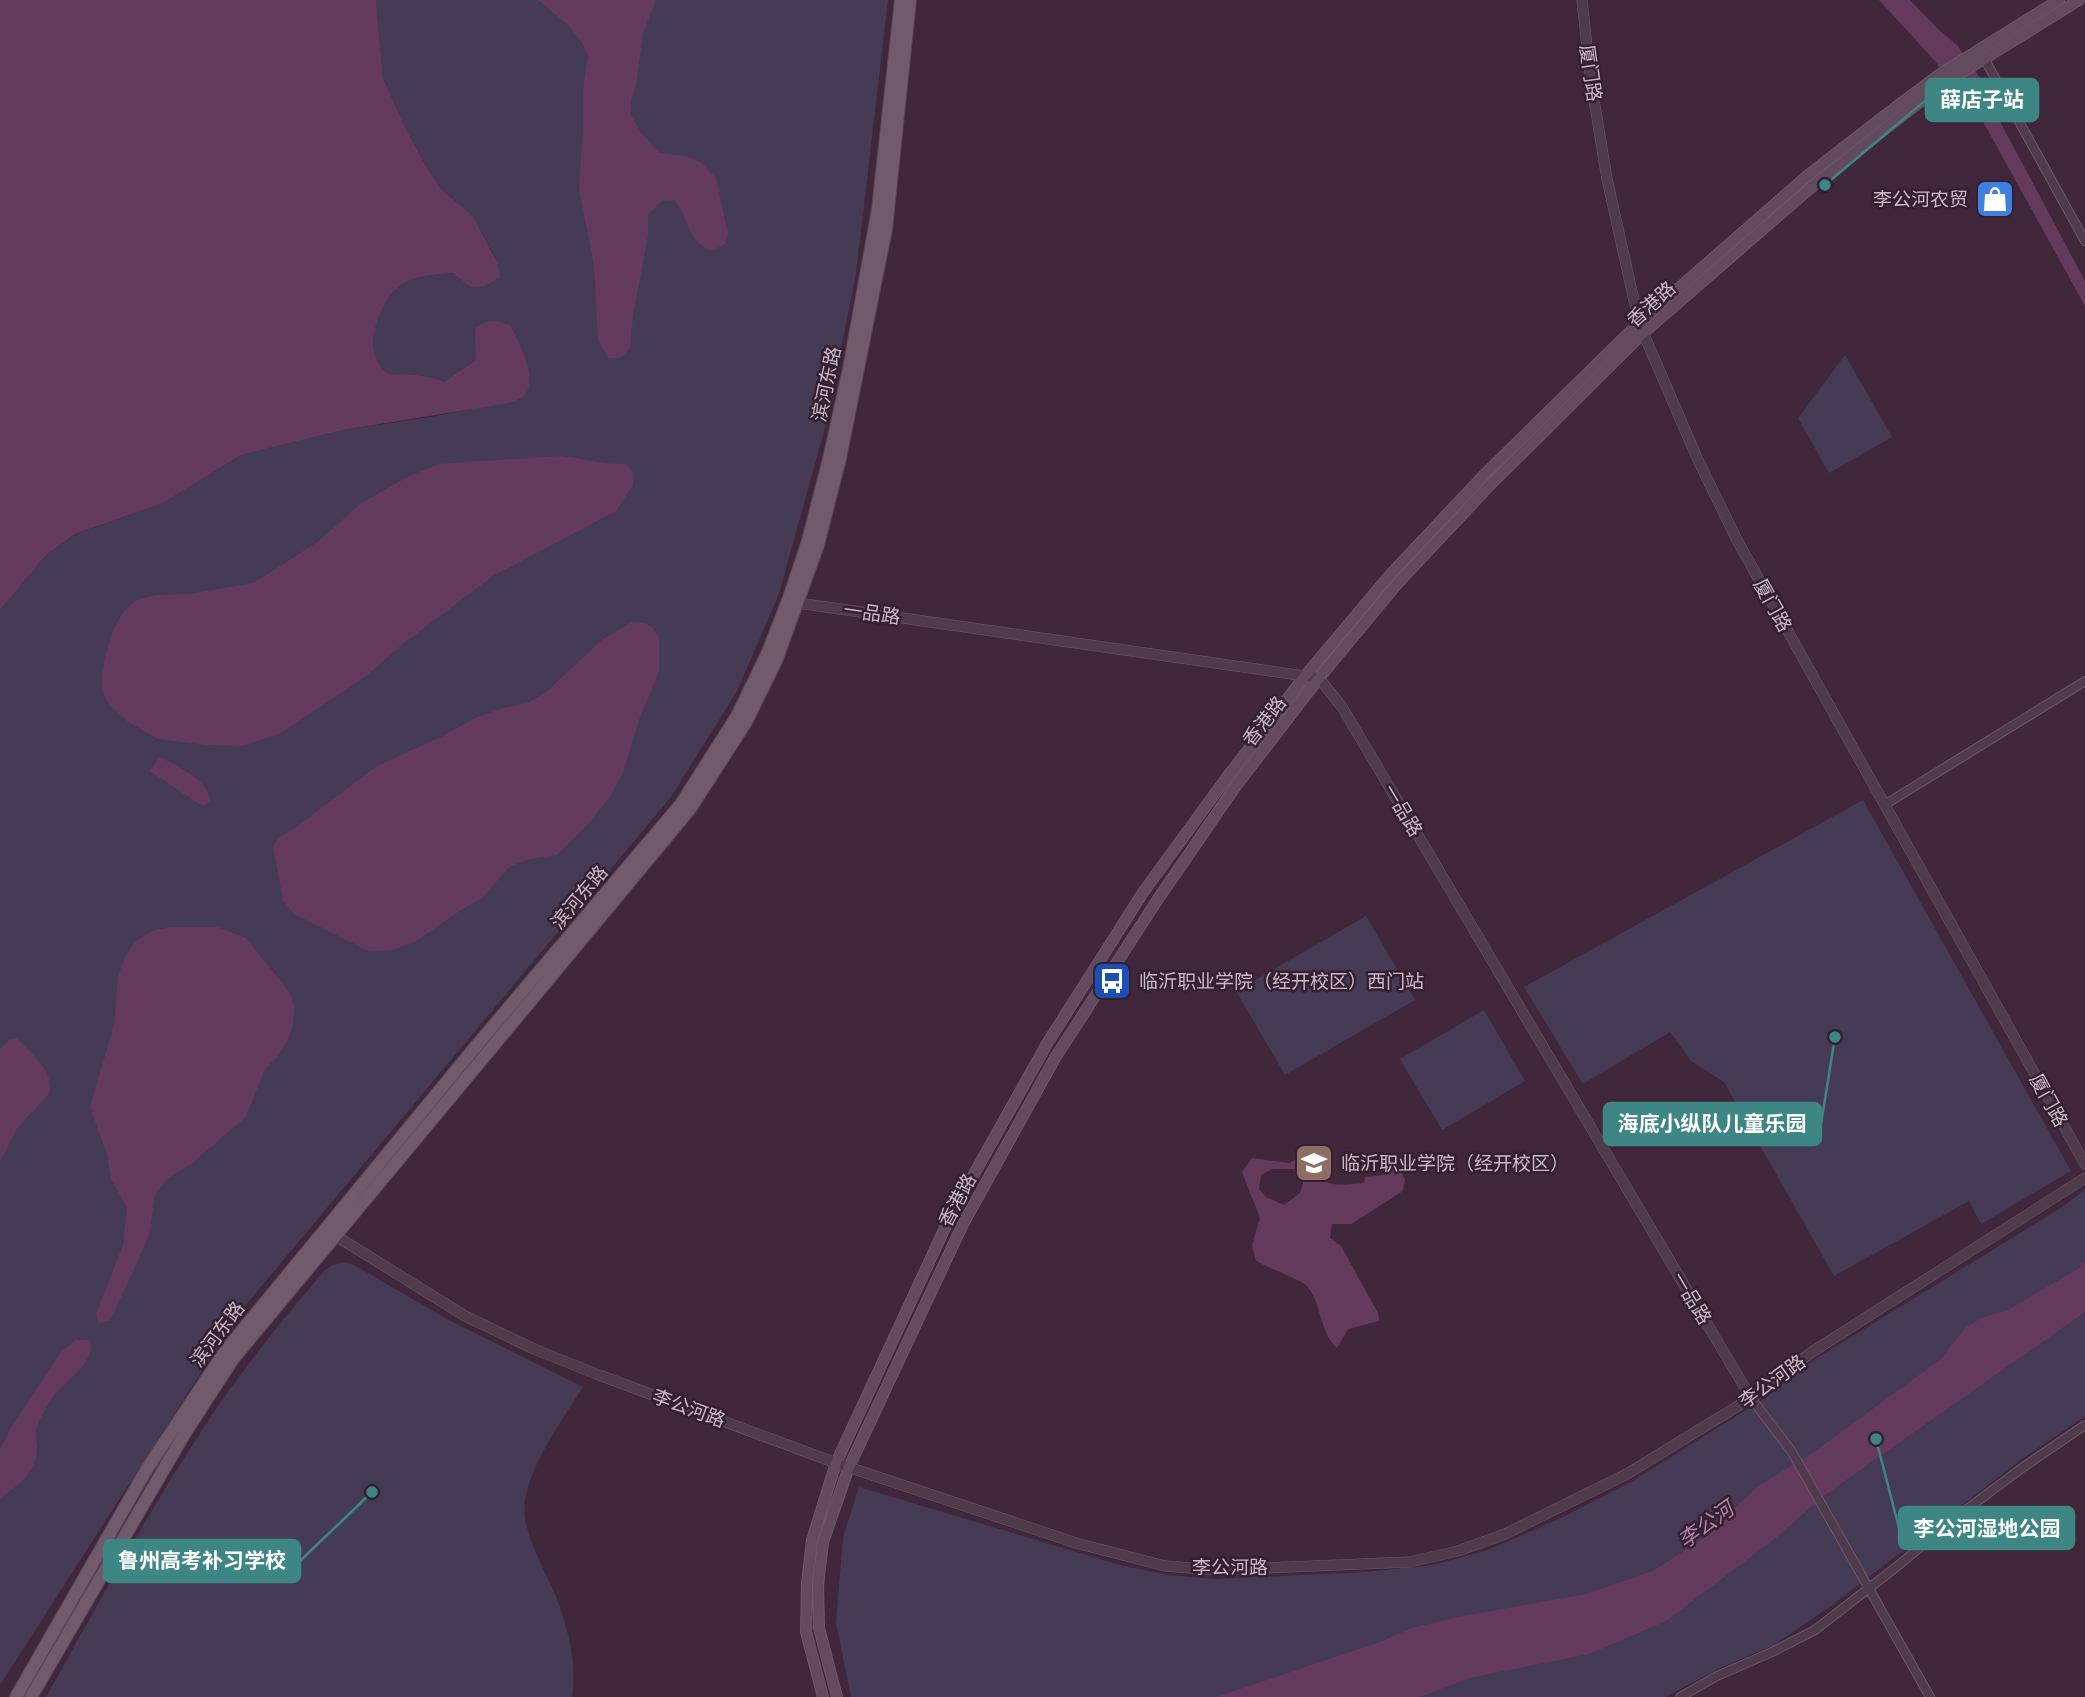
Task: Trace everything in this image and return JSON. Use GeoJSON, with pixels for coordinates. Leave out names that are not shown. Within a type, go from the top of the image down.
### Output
{"type":"FeatureCollection","features":[{"type":"Feature","properties":{"kind":"main road","name":"滨河东路"},"geometry":{"type":"LineString","coordinates":[[16,1697],[148,1467],[226,1350],[463,1062],[681,804],[737,716],[768,652],[789,598],[808,541],[829,459],[849,369],[878,209],[901,0]]}},
{"type":"Feature","properties":{"kind":"main road","name":"滨河东路"},"geometry":{"type":"LineString","coordinates":[[31,1697],[184,1433],[226,1369],[690,809],[746,722],[776,661],[798,603],[818,545],[840,458],[886,229],[910,0]]}},
{"type":"Feature","properties":{"kind":"main road","name":"香港路"},"geometry":{"type":"LineString","coordinates":[[1976,59],[2059,0]]}},
{"type":"Feature","properties":{"kind":"main road","name":"香港路"},"geometry":{"type":"LineString","coordinates":[[823,1697],[806,1632],[807,1583],[811,1539],[836,1463],[950,1217],[1048,1042],[1144,891],[1224,780],[1304,676],[1389,576],[1465,495],[1641,329],[1943,79],[2078,0]]}},
{"type":"Feature","properties":{"kind":"main road","name":"香港路"},"geometry":{"type":"LineString","coordinates":[[837,1697],[819,1628],[818,1585],[823,1542],[849,1467],[963,1224],[1065,1041],[1235,788],[1319,678],[1397,584],[1641,329]]}},
{"type":"Feature","properties":{"kind":"street","name":"厦门路"},"geometry":{"type":"LineString","coordinates":[[1582,0],[1590,75],[1607,179],[1641,329],[1698,460],[1737,540],[2085,1164]]}},
{"type":"Feature","properties":{"kind":"street"},"geometry":{"type":"LineString","coordinates":[[1976,59],[2085,241]]}},
{"type":"Feature","properties":{"kind":"street","name":"一品路"},"geometry":{"type":"LineString","coordinates":[[798,603],[1319,678],[1349,719],[1751,1398]]}},
{"type":"Feature","properties":{"kind":"street"},"geometry":{"type":"LineString","coordinates":[[1886,804],[2085,681]]}},
{"type":"Feature","properties":{"kind":"street","name":"李公河路"},"geometry":{"type":"LineString","coordinates":[[336,1236],[465,1316],[534,1349],[836,1463],[1076,1543],[1165,1566],[1215,1570],[1409,1562],[1458,1551],[1505,1534],[1627,1474],[1751,1398],[1812,1352],[2085,1178]]}},
{"type":"Feature","properties":{"kind":"street"},"geometry":{"type":"LineString","coordinates":[[1751,1398],[1791,1452],[1824,1506],[1930,1697]]}},
{"type":"Feature","properties":{"kind":"street"},"geometry":{"type":"LineString","coordinates":[[1680,1697],[1815,1630],[2011,1476],[2085,1425]]}},
{"type":"Feature","properties":{"kind":"shaded area"},"geometry":{"type":"Polygon","coordinates":[[[0,0],[376,0],[383,78],[427,168],[443,191],[473,216],[497,262],[500,277],[485,286],[470,287],[453,273],[419,277],[401,285],[385,303],[379,316],[373,344],[375,356],[381,367],[391,374],[421,376],[444,382],[476,360],[475,328],[488,322],[505,323],[510,325],[518,341],[529,372],[528,390],[523,397],[497,405],[343,430],[241,455],[163,503],[75,534],[46,555],[0,610],[0,0]]]}},
{"type":"Feature","properties":{"kind":"shaded area"},"geometry":{"type":"Polygon","coordinates":[[[376,0],[888,0],[856,274],[826,424],[779,594],[737,691],[671,797],[239,1313],[0,1685],[0,610],[46,555],[76,534],[163,503],[241,455],[343,430],[431,417],[521,399],[476,360],[444,382],[421,376],[391,374],[381,367],[375,356],[373,343],[379,316],[385,303],[401,285],[419,277],[453,273],[470,287],[497,261],[473,216],[443,191],[405,127],[383,78],[376,0]]]}},
{"type":"Feature","properties":{"kind":"shaded area"},"geometry":{"type":"Polygon","coordinates":[[[538,0],[656,0],[643,33],[636,86],[631,100],[631,115],[640,131],[659,153],[686,156],[700,162],[716,178],[728,234],[725,244],[712,251],[693,236],[674,200],[662,201],[648,214],[648,236],[633,315],[630,348],[620,358],[608,358],[598,340],[594,265],[579,188],[583,90],[588,56],[581,41],[567,24],[538,0]]]}},
{"type":"Feature","properties":{"kind":"shaded area"},"geometry":{"type":"Polygon","coordinates":[[[1879,0],[1910,0],[1958,46],[1982,81],[1996,114],[2085,281],[2085,306],[1976,109],[1960,96],[1935,61],[1879,0]]]}},
{"type":"Feature","properties":{"kind":"shaded area"},"geometry":{"type":"Polygon","coordinates":[[[1845,355],[1892,437],[1829,473],[1798,418],[1845,355]]]}},
{"type":"Feature","properties":{"kind":"shaded area"},"geometry":{"type":"Polygon","coordinates":[[[560,456],[626,464],[632,470],[633,485],[616,511],[493,576],[404,643],[366,676],[279,734],[242,746],[158,739],[127,721],[109,704],[102,690],[102,672],[108,646],[124,611],[135,601],[155,595],[190,594],[254,583],[319,541],[360,504],[409,476],[439,464],[560,456]]]}},
{"type":"Feature","properties":{"kind":"shaded area"},"geometry":{"type":"Polygon","coordinates":[[[632,622],[652,627],[659,637],[659,672],[640,717],[623,772],[611,795],[588,824],[557,855],[529,859],[509,867],[482,898],[416,941],[392,950],[369,951],[294,914],[283,900],[273,846],[280,837],[377,766],[475,718],[528,703],[546,692],[602,640],[632,622]]]}},
{"type":"Feature","properties":{"kind":"shaded area"},"geometry":{"type":"Polygon","coordinates":[[[160,757],[198,780],[208,793],[210,801],[205,805],[199,804],[150,771],[160,757]]]}},
{"type":"Feature","properties":{"kind":"shaded area"},"geometry":{"type":"Polygon","coordinates":[[[1863,800],[2071,1171],[1981,1224],[1969,1201],[1834,1276],[1724,1082],[1691,1061],[1670,1032],[1583,1084],[1524,987],[1863,800]]]}},
{"type":"Feature","properties":{"kind":"shaded area"},"geometry":{"type":"Polygon","coordinates":[[[1366,916],[1415,1000],[1285,1075],[1236,991],[1366,916]]]}},
{"type":"Feature","properties":{"kind":"shaded area"},"geometry":{"type":"Polygon","coordinates":[[[171,927],[217,927],[246,938],[290,993],[294,1007],[293,1025],[278,1056],[265,1069],[246,1117],[191,1164],[167,1179],[155,1194],[149,1236],[110,1321],[98,1323],[96,1314],[123,1245],[127,1208],[111,1178],[107,1154],[90,1107],[114,1025],[118,977],[124,959],[134,943],[145,935],[171,927]]]}},
{"type":"Feature","properties":{"kind":"shaded area"},"geometry":{"type":"Polygon","coordinates":[[[1484,1010],[1525,1081],[1442,1130],[1400,1059],[1484,1010]]]}},
{"type":"Feature","properties":{"kind":"shaded area"},"geometry":{"type":"Polygon","coordinates":[[[17,1038],[45,1070],[50,1086],[49,1094],[17,1128],[0,1162],[0,1049],[9,1040],[17,1038]]]}},
{"type":"Feature","properties":{"kind":"shaded area"},"geometry":{"type":"Polygon","coordinates":[[[1301,1157],[1321,1179],[1332,1184],[1364,1183],[1365,1177],[1383,1175],[1383,1169],[1395,1163],[1405,1179],[1403,1191],[1351,1224],[1332,1224],[1330,1238],[1341,1246],[1378,1313],[1379,1321],[1348,1329],[1337,1348],[1327,1334],[1315,1300],[1306,1285],[1256,1261],[1252,1245],[1260,1218],[1242,1172],[1252,1158],[1289,1163],[1301,1157]],[[1272,1169],[1261,1175],[1259,1189],[1266,1197],[1284,1205],[1300,1193],[1304,1180],[1295,1169],[1272,1169]]]}},
{"type":"Feature","properties":{"kind":"shaded area"},"geometry":{"type":"Polygon","coordinates":[[[2085,1190],[2085,1416],[2019,1461],[1831,1606],[1774,1645],[1718,1669],[1665,1697],[851,1697],[836,1623],[843,1537],[859,1487],[1120,1565],[1168,1575],[1216,1579],[1365,1572],[1433,1565],[1488,1550],[1561,1518],[1631,1482],[1767,1397],[1814,1360],[2059,1209],[2085,1190]]]}},
{"type":"Feature","properties":{"kind":"shaded area"},"geometry":{"type":"Polygon","coordinates":[[[2085,1261],[2085,1312],[1822,1497],[1777,1537],[1666,1621],[1589,1654],[1469,1678],[1420,1697],[1216,1697],[1380,1642],[1412,1628],[1586,1594],[1653,1571],[1698,1542],[1757,1487],[1814,1452],[1941,1359],[1965,1328],[1983,1317],[2006,1311],[2078,1269],[2085,1261]]]}},
{"type":"Feature","properties":{"kind":"shaded area"},"geometry":{"type":"Polygon","coordinates":[[[344,1262],[354,1265],[447,1319],[583,1387],[540,1457],[525,1501],[531,1539],[558,1602],[569,1637],[573,1661],[572,1697],[46,1697],[145,1523],[221,1401],[325,1270],[344,1262]]]}},
{"type":"Feature","properties":{"kind":"shaded area"},"geometry":{"type":"Polygon","coordinates":[[[75,1340],[90,1340],[88,1357],[77,1373],[55,1394],[38,1423],[37,1453],[32,1467],[18,1485],[0,1498],[0,1450],[10,1429],[60,1353],[75,1340]]]}},
{"type":"Feature","properties":{"kind":"place","name":"薛店子站"},"geometry":{"type":"Point","coordinates":[1825,185]}},
{"type":"Feature","properties":{"kind":"place","name":"李公河农贸"},"geometry":{"type":"Point","coordinates":[1995,199]}},
{"type":"Feature","properties":{"kind":"place","name":"临沂职业学院（经开校区）西门站"},"geometry":{"type":"Point","coordinates":[1112,981]}},
{"type":"Feature","properties":{"kind":"place","name":"海底小纵队儿童乐园"},"geometry":{"type":"Point","coordinates":[1835,1037]}},
{"type":"Feature","properties":{"kind":"place","name":"临沂职业学院（经开校区）"},"geometry":{"type":"Point","coordinates":[1314,1163]}},
{"type":"Feature","properties":{"kind":"place","name":"李公河湿地公园"},"geometry":{"type":"Point","coordinates":[1876,1439]}},
{"type":"Feature","properties":{"kind":"place","name":"鲁州高考补习学校"},"geometry":{"type":"Point","coordinates":[372,1492]}},
{"type":"Feature","properties":{"kind":"water label","name":"李公河"},"geometry":{"type":"Point","coordinates":[1706,1525]}}]}
